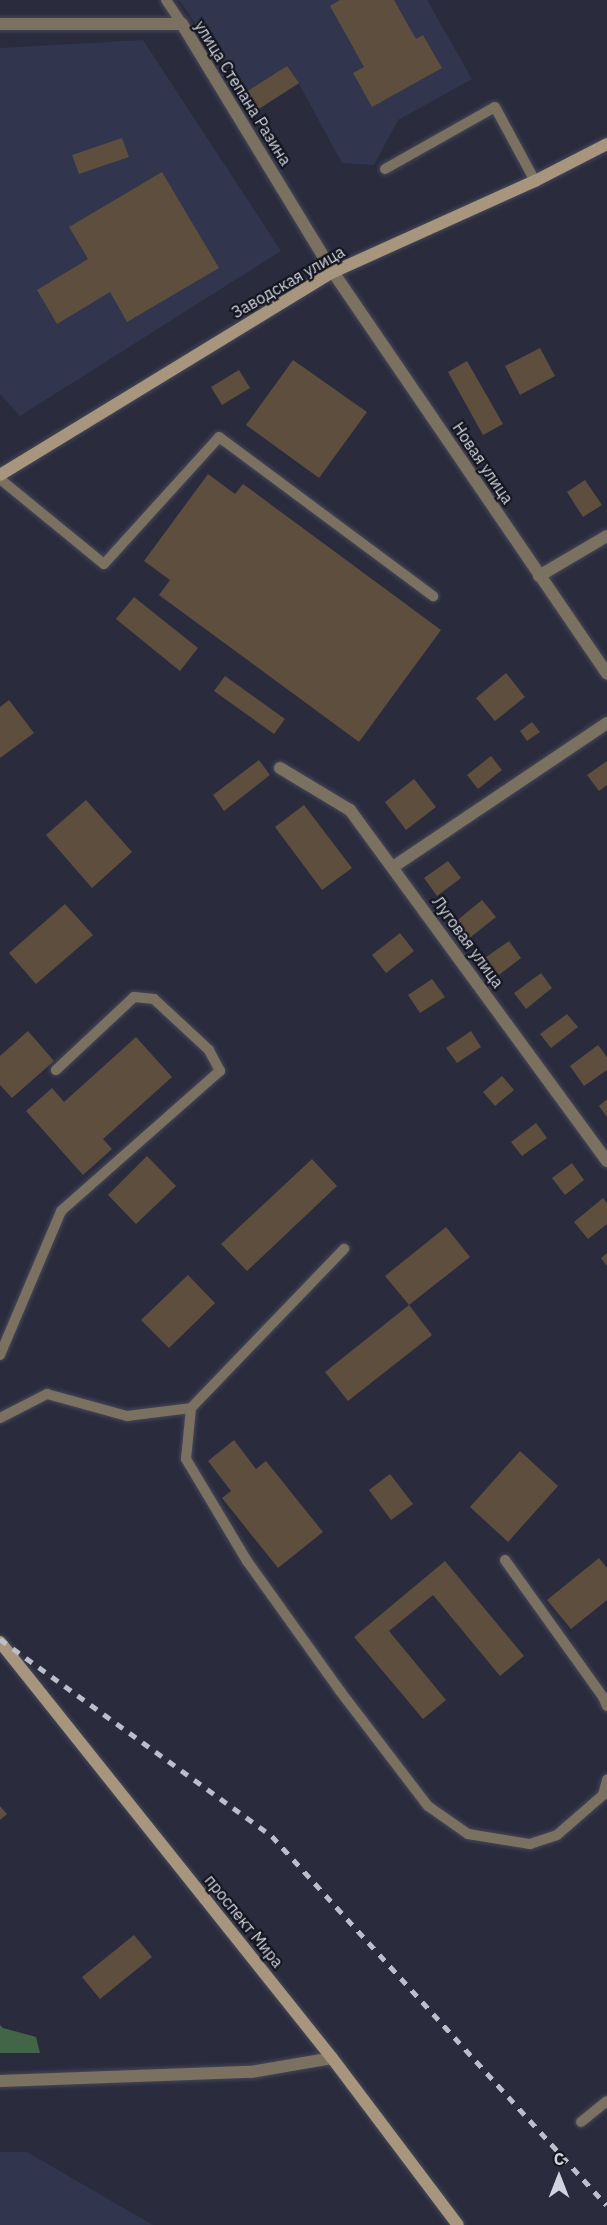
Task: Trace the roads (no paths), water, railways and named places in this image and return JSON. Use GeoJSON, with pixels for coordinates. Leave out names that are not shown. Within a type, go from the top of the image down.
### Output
{"type":"FeatureCollection","features":[{"type":"Feature","properties":{"kind":"main road","name":"Заводская улица"},"geometry":{"type":"LineString","coordinates":[[0,477],[333,272],[535,181],[607,144]]}},
{"type":"Feature","properties":{"kind":"main road","name":"проспект Мира"},"geometry":{"type":"LineString","coordinates":[[0,1642],[332,2058],[458,2225]]}},
{"type":"Feature","properties":{"kind":"street","name":"улица Степана Разина"},"geometry":{"type":"LineString","coordinates":[[0,24],[182,24],[333,272]]}},
{"type":"Feature","properties":{"kind":"street","name":"Новая улица"},"geometry":{"type":"LineString","coordinates":[[333,272],[607,673]]}},
{"type":"Feature","properties":{"kind":"street"},"geometry":{"type":"LineString","coordinates":[[539,576],[607,536]]}},
{"type":"Feature","properties":{"kind":"street"},"geometry":{"type":"LineString","coordinates":[[393,867],[607,723]]}},
{"type":"Feature","properties":{"kind":"street","name":"Луговая улица"},"geometry":{"type":"LineString","coordinates":[[280,768],[350,810],[607,1161]]}},
{"type":"Feature","properties":{"kind":"street"},"geometry":{"type":"LineString","coordinates":[[0,2080],[251,2072],[332,2058]]}},
{"type":"Feature","properties":{"kind":"lane"},"geometry":{"type":"LineString","coordinates":[[166,0],[182,24]]}},
{"type":"Feature","properties":{"kind":"lane"},"geometry":{"type":"LineString","coordinates":[[385,169],[495,107],[535,181]]}},
{"type":"Feature","properties":{"kind":"lane"},"geometry":{"type":"LineString","coordinates":[[0,477],[104,564],[219,437],[433,596]]}},
{"type":"Feature","properties":{"kind":"lane"},"geometry":{"type":"LineString","coordinates":[[0,1355],[61,1211],[220,1071],[209,1050],[154,999],[134,997],[56,1070]]}},
{"type":"Feature","properties":{"kind":"lane"},"geometry":{"type":"LineString","coordinates":[[344,1249],[191,1408],[186,1459],[247,1561],[340,1691],[428,1806],[468,1834],[530,1844],[557,1835],[603,1795],[607,1780]]}},
{"type":"Feature","properties":{"kind":"lane"},"geometry":{"type":"LineString","coordinates":[[0,1418],[47,1394],[127,1416],[191,1408]]}},
{"type":"Feature","properties":{"kind":"lane"},"geometry":{"type":"LineString","coordinates":[[505,1560],[607,1706]]}},
{"type":"Feature","properties":{"kind":"lane"},"geometry":{"type":"LineString","coordinates":[[581,2122],[607,2101]]}},
{"type":"Feature","properties":{"kind":"railway"},"geometry":{"type":"LineString","coordinates":[[0,1639],[272,1836],[607,2205]]}}]}
